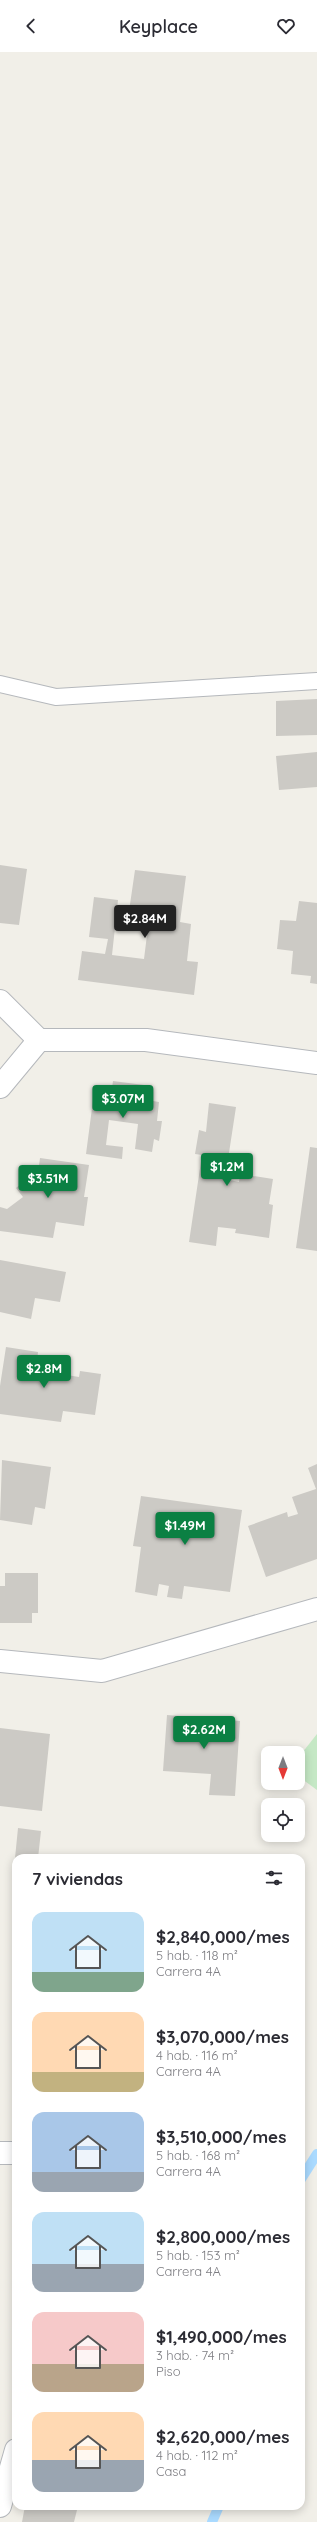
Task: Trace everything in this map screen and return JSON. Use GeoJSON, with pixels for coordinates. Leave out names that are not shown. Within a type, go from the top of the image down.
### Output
{"type":"FeatureCollection","features":[{"type":"Feature","properties":{"kind":"street"},"geometry":{"type":"LineString","coordinates":[[0,1001],[39,1040],[146,1040],[317,1063]]}},
{"type":"Feature","properties":{"kind":"street"},"geometry":{"type":"LineString","coordinates":[[0,1087],[39,1040]]}},
{"type":"Feature","properties":{"kind":"street"},"geometry":{"type":"LineString","coordinates":[[0,1661],[102,1671],[317,1608]]}},
{"type":"Feature","properties":{"kind":"street"},"geometry":{"type":"LineString","coordinates":[[0,2153],[12,2153]]}},
{"type":"Feature","properties":{"kind":"street"},"geometry":{"type":"LineString","coordinates":[[0,2506],[12,2464]]}},
{"type":"Feature","properties":{"kind":"lane"},"geometry":{"type":"LineString","coordinates":[[0,684],[56,696],[317,681]]}},
{"type":"Feature","properties":{"kind":"green space"},"geometry":{"type":"Polygon","coordinates":[[[317,1734],[317,1790],[305,1781],[305,1749],[317,1734]]]}},
{"type":"Feature","properties":{"kind":"building"},"geometry":{"type":"Polygon","coordinates":[[[317,699],[317,735],[276,736],[276,701],[317,699]]]}},
{"type":"Feature","properties":{"kind":"building"},"geometry":{"type":"Polygon","coordinates":[[[317,752],[317,787],[279,790],[276,756],[317,752]]]}},
{"type":"Feature","properties":{"kind":"building"},"geometry":{"type":"Polygon","coordinates":[[[0,865],[27,869],[19,925],[0,923],[0,865]]]}},
{"type":"Feature","properties":{"kind":"building"},"geometry":{"type":"Polygon","coordinates":[[[135,870],[186,876],[180,922],[191,924],[187,961],[198,962],[194,995],[78,980],[82,951],[105,954],[108,939],[89,937],[94,897],[118,900],[112,955],[144,959],[148,927],[127,925],[135,870]]]}},
{"type":"Feature","properties":{"kind":"building"},"geometry":{"type":"Polygon","coordinates":[[[299,901],[317,903],[317,984],[310,983],[311,976],[291,974],[293,951],[277,949],[280,920],[296,921],[299,901]]]}},
{"type":"Feature","properties":{"kind":"building"},"geometry":{"type":"Polygon","coordinates":[[[113,1081],[144,1085],[141,1099],[159,1102],[157,1121],[162,1121],[159,1141],[154,1139],[152,1152],[135,1149],[138,1124],[109,1120],[106,1145],[123,1147],[122,1159],[86,1154],[94,1093],[111,1095],[113,1081]]]}},
{"type":"Feature","properties":{"kind":"building"},"geometry":{"type":"Polygon","coordinates":[[[209,1103],[236,1107],[225,1179],[239,1182],[240,1174],[273,1179],[269,1204],[273,1205],[269,1238],[235,1233],[236,1229],[218,1227],[216,1246],[189,1242],[202,1155],[195,1154],[199,1130],[206,1132],[209,1103]]]}},
{"type":"Feature","properties":{"kind":"building"},"geometry":{"type":"Polygon","coordinates":[[[310,1147],[317,1148],[317,1251],[296,1248],[310,1147]]]}},
{"type":"Feature","properties":{"kind":"building"},"geometry":{"type":"Polygon","coordinates":[[[40,1158],[89,1165],[84,1197],[88,1197],[84,1226],[56,1222],[53,1238],[0,1231],[0,1207],[7,1209],[23,1197],[16,1188],[21,1184],[23,1172],[32,1165],[39,1166],[40,1158]]]}},
{"type":"Feature","properties":{"kind":"building"},"geometry":{"type":"Polygon","coordinates":[[[0,1260],[66,1272],[60,1302],[35,1298],[31,1319],[0,1312],[0,1260]]]}},
{"type":"Feature","properties":{"kind":"building"},"geometry":{"type":"Polygon","coordinates":[[[6,1347],[38,1352],[36,1370],[79,1377],[80,1371],[101,1374],[95,1415],[63,1411],[61,1422],[0,1414],[0,1386],[6,1347]]]}},
{"type":"Feature","properties":{"kind":"building"},"geometry":{"type":"Polygon","coordinates":[[[2,1460],[51,1467],[45,1509],[35,1507],[32,1525],[0,1520],[2,1460]]]}},
{"type":"Feature","properties":{"kind":"building"},"geometry":{"type":"Polygon","coordinates":[[[317,1464],[317,1559],[266,1577],[248,1526],[287,1512],[288,1517],[298,1514],[292,1497],[316,1489],[308,1468],[317,1464]]]}},
{"type":"Feature","properties":{"kind":"building"},"geometry":{"type":"Polygon","coordinates":[[[141,1496],[242,1510],[230,1592],[184,1586],[182,1599],[167,1597],[169,1586],[159,1584],[157,1596],[135,1592],[141,1547],[133,1546],[141,1496]]]}},
{"type":"Feature","properties":{"kind":"building"},"geometry":{"type":"Polygon","coordinates":[[[5,1573],[38,1573],[38,1613],[32,1613],[32,1623],[0,1623],[0,1586],[5,1586],[5,1573]]]}},
{"type":"Feature","properties":{"kind":"building"},"geometry":{"type":"Polygon","coordinates":[[[167,1715],[240,1721],[235,1796],[209,1795],[211,1774],[163,1771],[167,1715]]]}},
{"type":"Feature","properties":{"kind":"building"},"geometry":{"type":"Polygon","coordinates":[[[0,1728],[50,1734],[42,1811],[0,1806],[0,1728]]]}},
{"type":"Feature","properties":{"kind":"building"},"geometry":{"type":"Polygon","coordinates":[[[18,1828],[41,1831],[38,1854],[15,1854],[18,1828]]]}},
{"type":"Feature","properties":{"kind":"building"},"geometry":{"type":"Polygon","coordinates":[[[24,2510],[77,2510],[74,2522],[22,2522],[24,2510]]]}},
{"type":"Feature","properties":{"kind":"waterway"},"geometry":{"type":"LineString","coordinates":[[305,2173],[317,2154]]}},
{"type":"Feature","properties":{"kind":"waterway"},"geometry":{"type":"LineString","coordinates":[[212,2522],[217,2510]]}}]}
